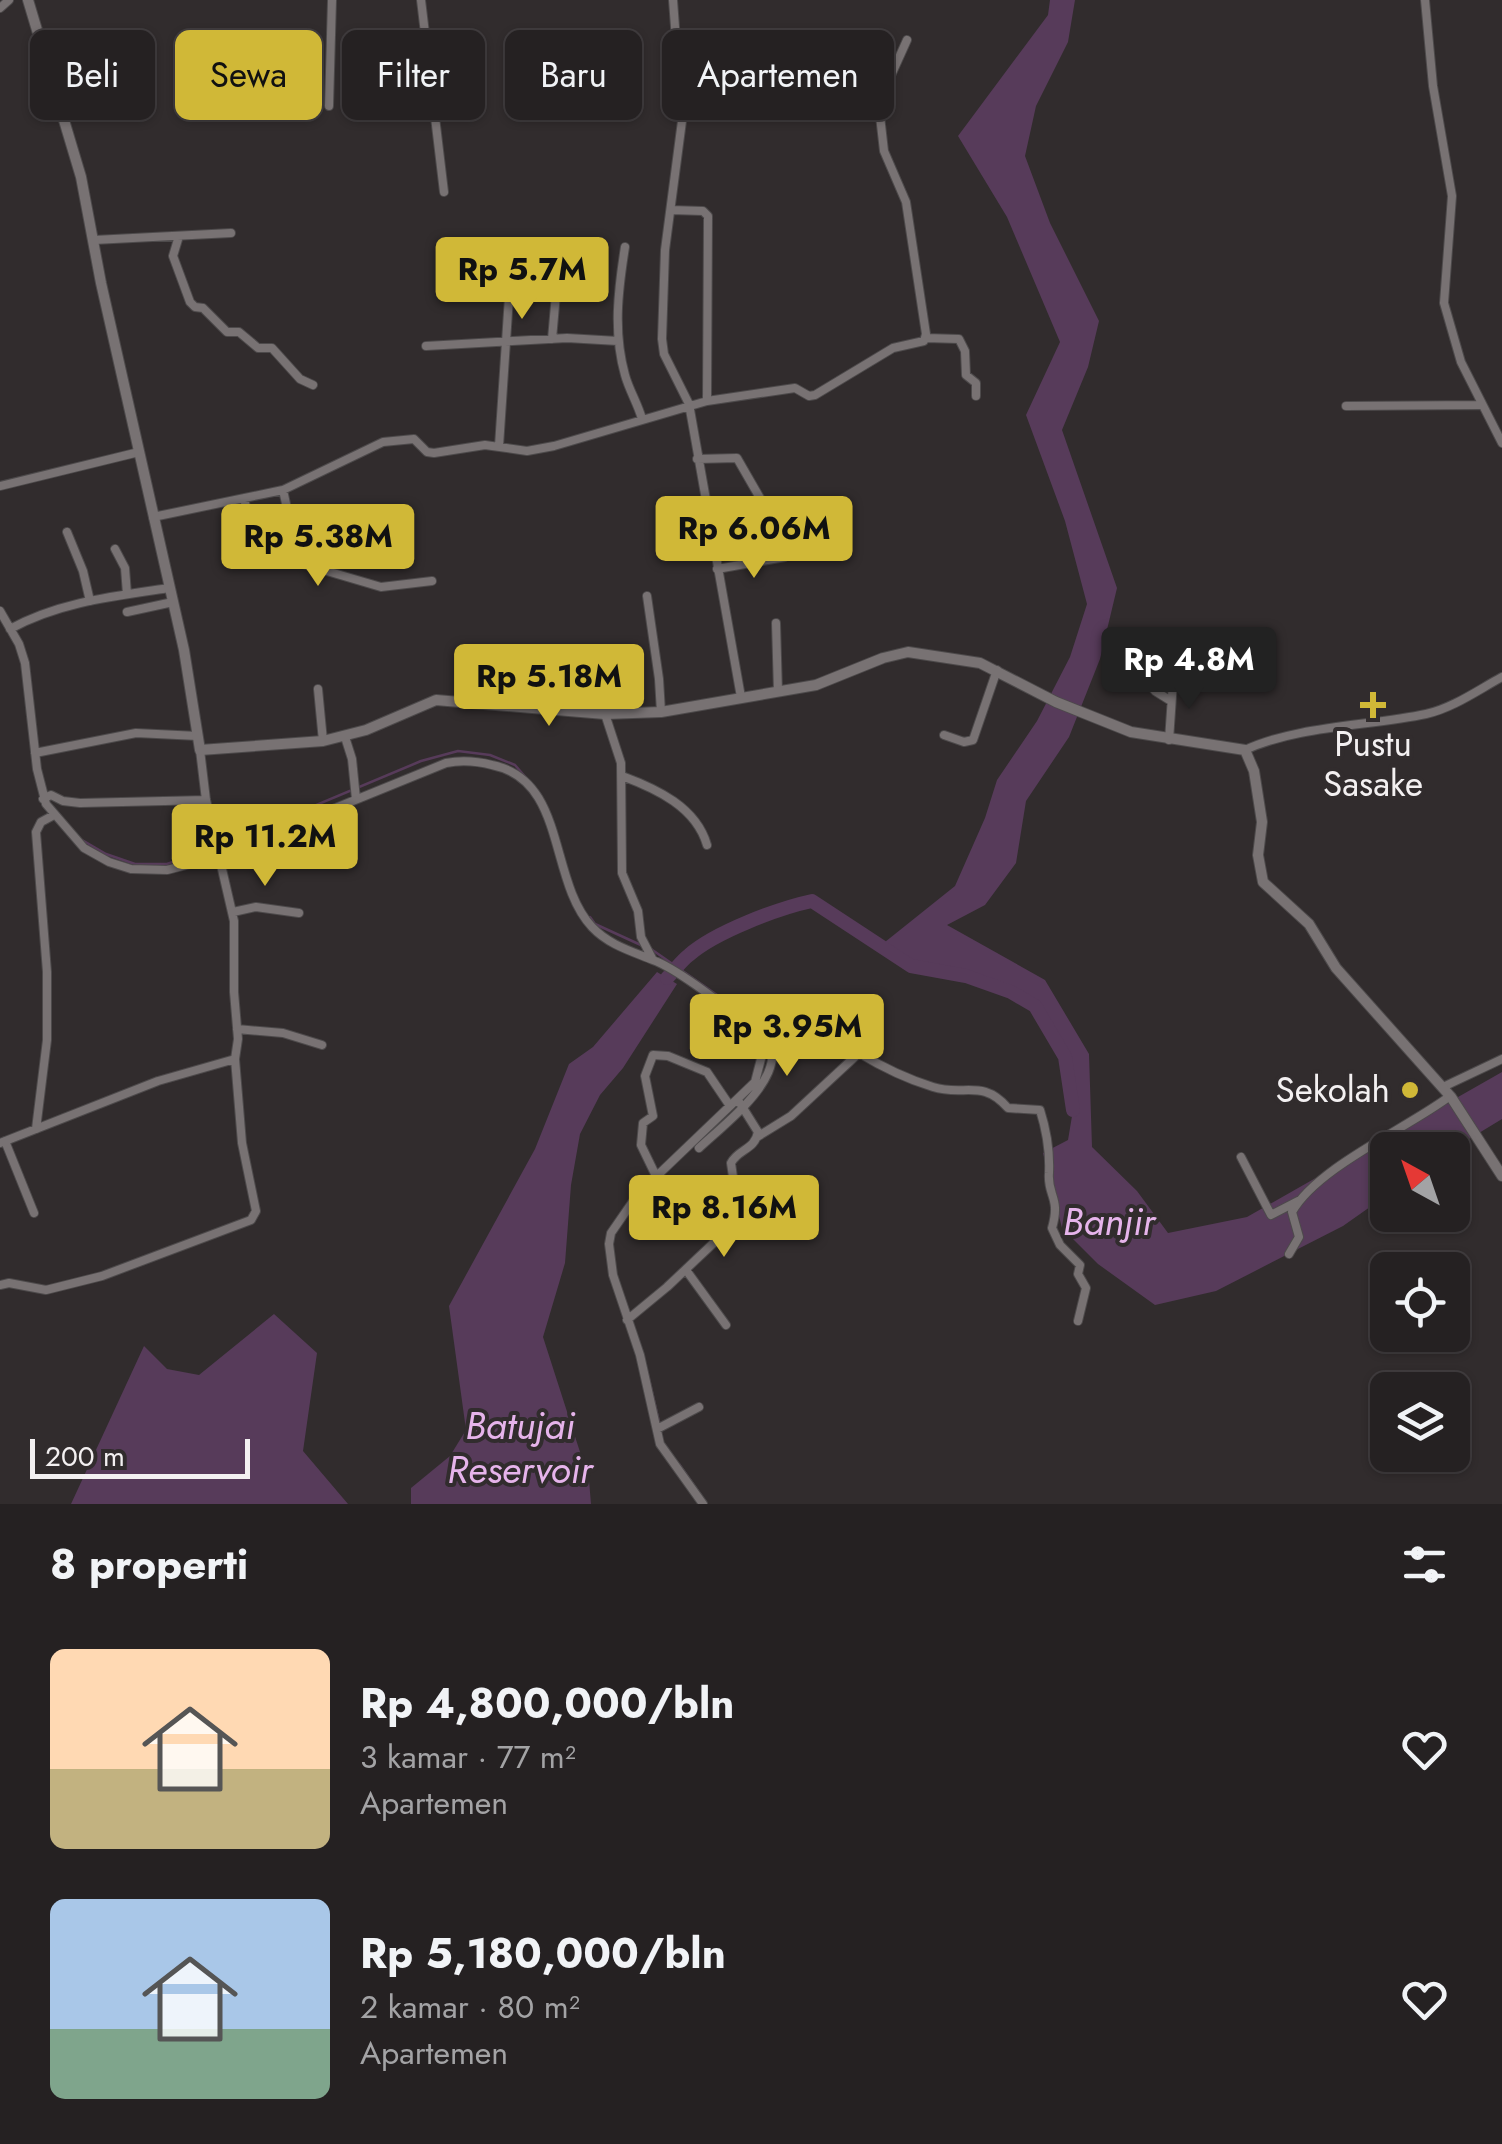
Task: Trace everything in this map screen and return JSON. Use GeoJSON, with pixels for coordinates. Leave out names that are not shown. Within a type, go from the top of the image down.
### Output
{"type":"FeatureCollection","features":[{"type":"Feature","properties":{"kind":"street"},"geometry":{"type":"LineString","coordinates":[[0,8],[8,0]]}},
{"type":"Feature","properties":{"kind":"street"},"geometry":{"type":"LineString","coordinates":[[0,1286],[9,1283],[46,1290],[102,1276],[251,1220],[256,1211],[242,1143],[234,1059],[237,1028],[233,912],[206,800],[172,602],[81,177],[28,0]]}},
{"type":"Feature","properties":{"kind":"street"},"geometry":{"type":"LineString","coordinates":[[330,106],[332,0]]}},
{"type":"Feature","properties":{"kind":"street"},"geometry":{"type":"LineString","coordinates":[[421,0],[444,192]]}},
{"type":"Feature","properties":{"kind":"street"},"geometry":{"type":"LineString","coordinates":[[673,0],[682,121],[665,250],[662,339],[664,354],[690,404],[740,697]]}},
{"type":"Feature","properties":{"kind":"street"},"geometry":{"type":"LineString","coordinates":[[1425,0],[1433,86],[1452,196],[1444,303],[1459,358],[1502,443]]}},
{"type":"Feature","properties":{"kind":"street"},"geometry":{"type":"LineString","coordinates":[[907,40],[883,93],[880,116],[884,151],[907,205],[926,338]]}},
{"type":"Feature","properties":{"kind":"street"},"geometry":{"type":"LineString","coordinates":[[671,210],[703,212],[708,216],[706,400]]}},
{"type":"Feature","properties":{"kind":"street"},"geometry":{"type":"LineString","coordinates":[[94,240],[231,233]]}},
{"type":"Feature","properties":{"kind":"street"},"geometry":{"type":"LineString","coordinates":[[179,236],[173,256],[190,302],[204,308],[227,332],[240,333],[258,348],[272,348],[300,379],[313,385]]}},
{"type":"Feature","properties":{"kind":"street"},"geometry":{"type":"LineString","coordinates":[[624,248],[616,312],[618,341],[626,381],[642,419]]}},
{"type":"Feature","properties":{"kind":"street"},"geometry":{"type":"LineString","coordinates":[[552,339],[559,260]]}},
{"type":"Feature","properties":{"kind":"street"},"geometry":{"type":"LineString","coordinates":[[498,446],[510,298]]}},
{"type":"Feature","properties":{"kind":"street"},"geometry":{"type":"LineString","coordinates":[[153,517],[283,490],[388,440],[414,439],[434,454],[472,446],[518,451],[554,446],[706,400],[796,388],[809,396],[816,395],[893,348],[926,338],[960,339],[966,375],[976,383],[976,396]]}},
{"type":"Feature","properties":{"kind":"street"},"geometry":{"type":"LineString","coordinates":[[426,346],[552,339],[618,341]]}},
{"type":"Feature","properties":{"kind":"street"},"geometry":{"type":"LineString","coordinates":[[1346,406],[1480,404]]}},
{"type":"Feature","properties":{"kind":"street"},"geometry":{"type":"LineString","coordinates":[[0,486],[139,452]]}},
{"type":"Feature","properties":{"kind":"street"},"geometry":{"type":"LineString","coordinates":[[698,459],[737,458],[760,498]]}},
{"type":"Feature","properties":{"kind":"street"},"geometry":{"type":"LineString","coordinates":[[283,490],[297,554],[306,566],[381,587],[432,581]]}},
{"type":"Feature","properties":{"kind":"street"},"geometry":{"type":"LineString","coordinates":[[244,498],[249,520],[244,542],[250,554],[264,559],[297,554]]}},
{"type":"Feature","properties":{"kind":"street"},"geometry":{"type":"LineString","coordinates":[[67,532],[90,601]]}},
{"type":"Feature","properties":{"kind":"street"},"geometry":{"type":"LineString","coordinates":[[115,548],[126,570],[128,594]]}},
{"type":"Feature","properties":{"kind":"street"},"geometry":{"type":"LineString","coordinates":[[718,569],[784,557]]}},
{"type":"Feature","properties":{"kind":"street"},"geometry":{"type":"LineString","coordinates":[[12,627],[45,612],[169,588]]}},
{"type":"Feature","properties":{"kind":"street"},"geometry":{"type":"LineString","coordinates":[[646,596],[660,712]]}},
{"type":"Feature","properties":{"kind":"street"},"geometry":{"type":"LineString","coordinates":[[127,612],[172,602]]}},
{"type":"Feature","properties":{"kind":"street"},"geometry":{"type":"LineString","coordinates":[[0,611],[12,627],[26,670],[47,797],[54,815],[96,856],[132,869],[176,869],[452,762],[472,761],[511,771],[540,798],[574,899],[590,925],[622,948],[650,954],[701,991],[745,1016]]}},
{"type":"Feature","properties":{"kind":"street"},"geometry":{"type":"LineString","coordinates":[[776,623],[778,692]]}},
{"type":"Feature","properties":{"kind":"street"},"geometry":{"type":"LineString","coordinates":[[200,750],[323,742],[436,700],[606,714],[660,712],[816,685],[908,652],[957,657],[997,670],[1056,702],[1131,732],[1245,750],[1290,734],[1350,728],[1431,712],[1502,677]]}},
{"type":"Feature","properties":{"kind":"street"},"geometry":{"type":"LineString","coordinates":[[944,735],[964,742],[972,740],[997,670]]}},
{"type":"Feature","properties":{"kind":"street"},"geometry":{"type":"LineString","coordinates":[[1147,681],[1171,702]]}},
{"type":"Feature","properties":{"kind":"street"},"geometry":{"type":"LineString","coordinates":[[1169,740],[1172,682]]}},
{"type":"Feature","properties":{"kind":"street"},"geometry":{"type":"LineString","coordinates":[[318,689],[323,742]]}},
{"type":"Feature","properties":{"kind":"street"},"geometry":{"type":"LineString","coordinates":[[606,714],[622,776],[620,864],[650,954]]}},
{"type":"Feature","properties":{"kind":"street"},"geometry":{"type":"LineString","coordinates":[[39,752],[136,734],[198,736]]}},
{"type":"Feature","properties":{"kind":"street"},"geometry":{"type":"LineString","coordinates":[[344,737],[352,758],[356,800]]}},
{"type":"Feature","properties":{"kind":"street"},"geometry":{"type":"LineString","coordinates":[[1245,750],[1254,770],[1262,822],[1258,856],[1263,882],[1309,924],[1336,968],[1448,1093],[1502,1176]]}},
{"type":"Feature","properties":{"kind":"street"},"geometry":{"type":"LineString","coordinates":[[622,776],[659,792],[685,810],[696,821],[707,846]]}},
{"type":"Feature","properties":{"kind":"street"},"geometry":{"type":"LineString","coordinates":[[47,797],[80,803],[206,800]]}},
{"type":"Feature","properties":{"kind":"street"},"geometry":{"type":"LineString","coordinates":[[36,1130],[47,1040],[47,1006],[41,863],[36,832],[41,822],[54,815]]}},
{"type":"Feature","properties":{"kind":"street"},"geometry":{"type":"LineString","coordinates":[[233,912],[256,907],[299,914]]}},
{"type":"Feature","properties":{"kind":"street"},"geometry":{"type":"LineString","coordinates":[[699,1148],[755,1082],[762,1055],[757,1032],[734,1004]]}},
{"type":"Feature","properties":{"kind":"street"},"geometry":{"type":"LineString","coordinates":[[839,1008],[859,1053],[880,1066],[936,1088],[982,1089],[999,1097],[1008,1108],[1040,1110],[1051,1165],[1048,1175],[1058,1208],[1052,1228],[1060,1245],[1080,1265],[1078,1274],[1086,1288],[1078,1321]]}},
{"type":"Feature","properties":{"kind":"street"},"geometry":{"type":"LineString","coordinates":[[237,1028],[283,1033],[322,1045]]}},
{"type":"Feature","properties":{"kind":"street"},"geometry":{"type":"LineString","coordinates":[[629,1318],[740,1218],[731,1163],[736,1156],[753,1145],[758,1136],[791,1116],[859,1053]]}},
{"type":"Feature","properties":{"kind":"street"},"geometry":{"type":"LineString","coordinates":[[656,1176],[641,1145],[643,1122],[653,1116],[645,1076],[653,1055],[668,1056],[707,1072],[739,1104],[755,1125],[758,1136]]}},
{"type":"Feature","properties":{"kind":"street"},"geometry":{"type":"LineString","coordinates":[[34,1213],[3,1142],[189,1070],[234,1059]]}},
{"type":"Feature","properties":{"kind":"street"},"geometry":{"type":"LineString","coordinates":[[1242,1157],[1271,1215],[1302,1198],[1330,1174],[1502,1059]]}},
{"type":"Feature","properties":{"kind":"street"},"geometry":{"type":"LineString","coordinates":[[703,1504],[664,1453],[645,1373],[614,1276],[610,1238],[638,1194],[739,1104]]}},
{"type":"Feature","properties":{"kind":"street"},"geometry":{"type":"LineString","coordinates":[[1290,1254],[1298,1241],[1293,1214],[1302,1198]]}},
{"type":"Feature","properties":{"kind":"street"},"geometry":{"type":"LineString","coordinates":[[686,1270],[726,1325]]}},
{"type":"Feature","properties":{"kind":"street"},"geometry":{"type":"LineString","coordinates":[[659,1428],[699,1407]]}},
{"type":"Feature","properties":{"kind":"water","name":"Banjir"},"geometry":{"type":"Polygon","coordinates":[[[1050,0],[1075,0],[1068,42],[1036,106],[1025,156],[1050,223],[1099,321],[1088,367],[1062,430],[1117,588],[1100,659],[1069,737],[1026,801],[1016,863],[985,905],[947,925],[1045,980],[1089,1054],[1092,1147],[1137,1191],[1168,1233],[1247,1217],[1370,1147],[1370,1207],[1343,1226],[1216,1291],[1155,1305],[1098,1264],[1062,1228],[1043,1153],[1068,1140],[1073,1110],[1065,1057],[1035,1006],[1011,992],[966,976],[911,966],[880,946],[955,886],[997,780],[1037,721],[1070,657],[1087,604],[1065,521],[1026,415],[1060,342],[1007,217],[958,136],[1048,15],[1050,0]]]}},
{"type":"Feature","properties":{"kind":"water","name":"Batujai Reservoir"},"geometry":{"type":"Polygon","coordinates":[[[657,972],[677,984],[623,1068],[600,1095],[580,1134],[571,1185],[565,1263],[543,1337],[589,1480],[591,1504],[411,1504],[411,1488],[450,1456],[466,1430],[449,1306],[535,1149],[569,1064],[593,1047],[657,972]]]}},
{"type":"Feature","properties":{"kind":"water"},"geometry":{"type":"Polygon","coordinates":[[[1502,1072],[1502,1119],[1470,1138],[1470,1132],[1396,1132],[1502,1072]]]}},
{"type":"Feature","properties":{"kind":"water","name":"Batujai Reservoir"},"geometry":{"type":"Polygon","coordinates":[[[274,1314],[317,1353],[303,1451],[348,1504],[71,1504],[144,1346],[167,1369],[199,1375],[274,1314]]]}},
{"type":"Feature","properties":{"kind":"waterway"},"geometry":{"type":"LineString","coordinates":[[23,646],[28,662]]}},
{"type":"Feature","properties":{"kind":"waterway"},"geometry":{"type":"LineString","coordinates":[[82,840],[135,864],[167,864],[421,761],[458,751],[490,755],[515,765],[540,794]]}},
{"type":"Feature","properties":{"kind":"waterway"},"geometry":{"type":"LineString","coordinates":[[667,978],[686,957],[715,938],[765,915],[812,901],[911,966],[966,976],[1011,992],[1035,1006],[1065,1057],[1073,1110]]}},
{"type":"Feature","properties":{"kind":"waterway"},"geometry":{"type":"LineString","coordinates":[[590,917],[595,924],[643,946]]}},
{"type":"Feature","properties":{"kind":"waterway"},"geometry":{"type":"LineString","coordinates":[[651,949],[730,1004]]}},
{"type":"Feature","properties":{"kind":"waterway"},"geometry":{"type":"LineString","coordinates":[[744,1016],[757,1027]]}},
{"type":"Feature","properties":{"kind":"waterway"},"geometry":{"type":"LineString","coordinates":[[647,1371],[660,1426]]}},
{"type":"Feature","properties":{"kind":"waterway"},"geometry":{"type":"LineString","coordinates":[[679,1464],[700,1494]]}},
{"type":"Feature","properties":{"kind":"place","name":"Pustu Sasake"},"geometry":{"type":"Point","coordinates":[1373,705]}},
{"type":"Feature","properties":{"kind":"place","name":"Sekolah"},"geometry":{"type":"Point","coordinates":[1410,1090]}}]}
